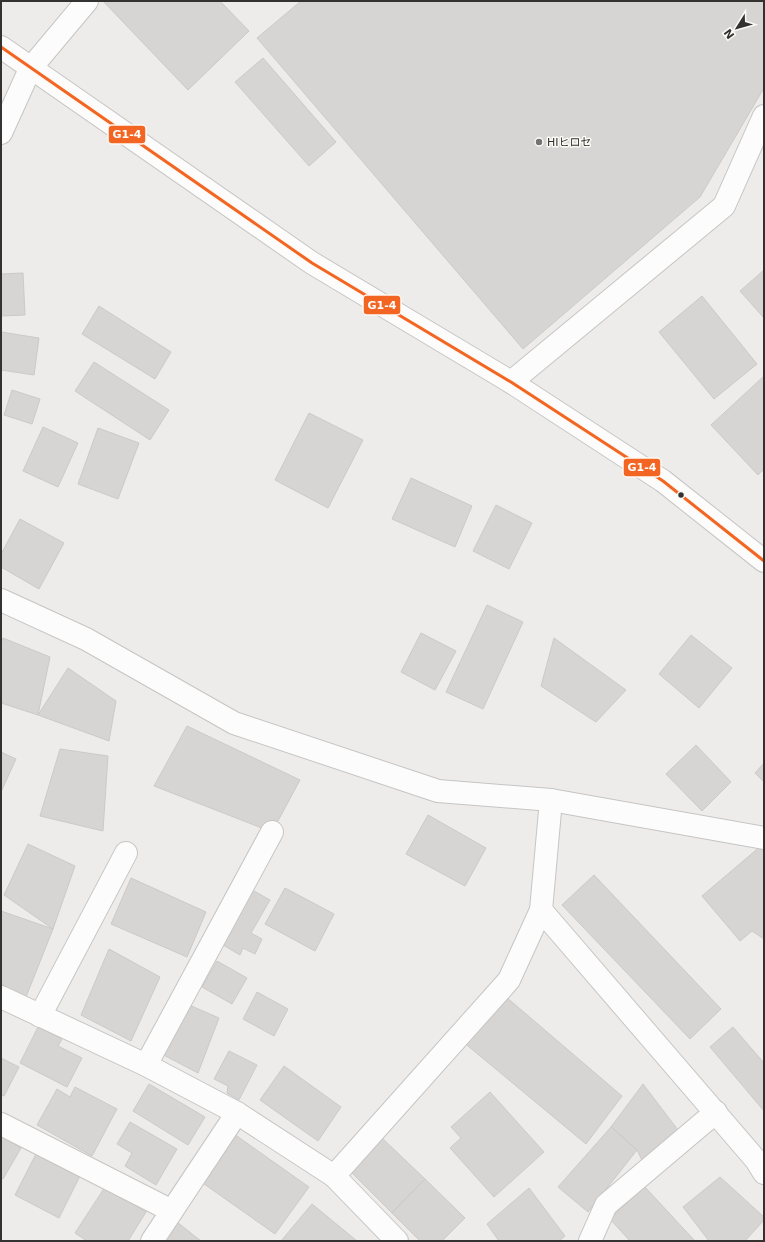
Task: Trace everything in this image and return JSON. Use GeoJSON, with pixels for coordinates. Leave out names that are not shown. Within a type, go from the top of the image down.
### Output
{"type":"FeatureCollection","features":[{"type":"Feature","properties":{"kind":"street"},"geometry":{"type":"LineString","coordinates":[[1,133],[30,69],[87,1]]}},
{"type":"Feature","properties":{"kind":"street"},"geometry":{"type":"LineString","coordinates":[[1,48],[312,263],[511,382],[663,481],[764,561]]}},
{"type":"Feature","properties":{"kind":"street"},"geometry":{"type":"LineString","coordinates":[[511,382],[724,206],[764,116]]}},
{"type":"Feature","properties":{"kind":"street"},"geometry":{"type":"LineString","coordinates":[[1,600],[86,639],[234,723],[438,791],[551,800],[764,838]]}},
{"type":"Feature","properties":{"kind":"street"},"geometry":{"type":"LineString","coordinates":[[334,1176],[509,980],[541,910],[551,800]]}},
{"type":"Feature","properties":{"kind":"street"},"geometry":{"type":"LineString","coordinates":[[146,1064],[272,832]]}},
{"type":"Feature","properties":{"kind":"street"},"geometry":{"type":"LineString","coordinates":[[40,1016],[126,853]]}},
{"type":"Feature","properties":{"kind":"street"},"geometry":{"type":"LineString","coordinates":[[541,910],[716,1112],[756,1160],[764,1173]]}},
{"type":"Feature","properties":{"kind":"street"},"geometry":{"type":"LineString","coordinates":[[1,996],[40,1016],[146,1064],[237,1113],[334,1176],[397,1241]]}},
{"type":"Feature","properties":{"kind":"street"},"geometry":{"type":"LineString","coordinates":[[590,1241],[606,1205],[716,1112]]}},
{"type":"Feature","properties":{"kind":"street"},"geometry":{"type":"LineString","coordinates":[[152,1241],[237,1113]]}},
{"type":"Feature","properties":{"kind":"street"},"geometry":{"type":"LineString","coordinates":[[1,1124],[172,1211]]}},
{"type":"Feature","properties":{"kind":"building"},"geometry":{"type":"Polygon","coordinates":[[[103,1],[220,1],[249,31],[188,90],[103,1]]]}},
{"type":"Feature","properties":{"kind":"building","name":"HIヒロセ"},"geometry":{"type":"Polygon","coordinates":[[[301,1],[764,1],[764,88],[700,197],[523,349],[257,38],[301,1]]]}},
{"type":"Feature","properties":{"kind":"building"},"geometry":{"type":"Polygon","coordinates":[[[263,58],[336,142],[309,166],[235,82],[263,58]]]}},
{"type":"Feature","properties":{"kind":"building"},"geometry":{"type":"Polygon","coordinates":[[[764,270],[764,318],[740,291],[764,270]]]}},
{"type":"Feature","properties":{"kind":"building"},"geometry":{"type":"Polygon","coordinates":[[[23,273],[25,315],[1,316],[1,274],[23,273]]]}},
{"type":"Feature","properties":{"kind":"building"},"geometry":{"type":"Polygon","coordinates":[[[702,296],[757,364],[714,399],[659,332],[702,296]]]}},
{"type":"Feature","properties":{"kind":"building"},"geometry":{"type":"Polygon","coordinates":[[[99,306],[171,352],[155,379],[82,334],[99,306]]]}},
{"type":"Feature","properties":{"kind":"building"},"geometry":{"type":"Polygon","coordinates":[[[1,332],[39,338],[34,375],[1,370],[1,332]]]}},
{"type":"Feature","properties":{"kind":"building"},"geometry":{"type":"Polygon","coordinates":[[[94,362],[169,410],[150,440],[75,391],[94,362]]]}},
{"type":"Feature","properties":{"kind":"building"},"geometry":{"type":"Polygon","coordinates":[[[764,376],[764,469],[758,475],[711,425],[764,376]]]}},
{"type":"Feature","properties":{"kind":"building"},"geometry":{"type":"Polygon","coordinates":[[[12,390],[40,399],[32,424],[4,415],[12,390]]]}},
{"type":"Feature","properties":{"kind":"building"},"geometry":{"type":"Polygon","coordinates":[[[309,413],[363,440],[328,508],[275,480],[309,413]]]}},
{"type":"Feature","properties":{"kind":"building"},"geometry":{"type":"Polygon","coordinates":[[[43,427],[78,443],[58,487],[23,471],[43,427]]]}},
{"type":"Feature","properties":{"kind":"building"},"geometry":{"type":"Polygon","coordinates":[[[98,428],[139,443],[118,499],[78,484],[98,428]]]}},
{"type":"Feature","properties":{"kind":"building"},"geometry":{"type":"Polygon","coordinates":[[[411,478],[472,506],[455,547],[392,519],[411,478]]]}},
{"type":"Feature","properties":{"kind":"building"},"geometry":{"type":"Polygon","coordinates":[[[496,505],[532,523],[509,569],[473,551],[496,505]]]}},
{"type":"Feature","properties":{"kind":"building"},"geometry":{"type":"Polygon","coordinates":[[[20,519],[64,543],[39,589],[1,567],[1,554],[20,519]]]}},
{"type":"Feature","properties":{"kind":"building"},"geometry":{"type":"Polygon","coordinates":[[[487,605],[523,622],[483,709],[446,692],[487,605]]]}},
{"type":"Feature","properties":{"kind":"building"},"geometry":{"type":"Polygon","coordinates":[[[421,633],[456,651],[435,690],[401,672],[421,633]]]}},
{"type":"Feature","properties":{"kind":"building"},"geometry":{"type":"Polygon","coordinates":[[[691,635],[732,668],[699,708],[659,674],[691,635]]]}},
{"type":"Feature","properties":{"kind":"building"},"geometry":{"type":"Polygon","coordinates":[[[3,638],[50,657],[38,715],[1,703],[1,643],[3,638]]]}},
{"type":"Feature","properties":{"kind":"building"},"geometry":{"type":"Polygon","coordinates":[[[554,638],[626,690],[596,722],[541,686],[554,638]]]}},
{"type":"Feature","properties":{"kind":"building"},"geometry":{"type":"Polygon","coordinates":[[[68,668],[116,701],[109,741],[38,715],[68,668]]]}},
{"type":"Feature","properties":{"kind":"building"},"geometry":{"type":"Polygon","coordinates":[[[187,726],[300,780],[272,832],[154,786],[187,726]]]}},
{"type":"Feature","properties":{"kind":"building"},"geometry":{"type":"Polygon","coordinates":[[[696,745],[731,782],[702,811],[666,774],[696,745]]]}},
{"type":"Feature","properties":{"kind":"building"},"geometry":{"type":"Polygon","coordinates":[[[60,749],[108,756],[103,831],[40,816],[60,749]]]}},
{"type":"Feature","properties":{"kind":"building"},"geometry":{"type":"Polygon","coordinates":[[[1,752],[16,759],[1,792],[1,752]]]}},
{"type":"Feature","properties":{"kind":"building"},"geometry":{"type":"Polygon","coordinates":[[[764,763],[764,782],[755,773],[764,763]]]}},
{"type":"Feature","properties":{"kind":"building"},"geometry":{"type":"Polygon","coordinates":[[[428,815],[486,848],[465,886],[406,854],[428,815]]]}},
{"type":"Feature","properties":{"kind":"building"},"geometry":{"type":"Polygon","coordinates":[[[28,844],[75,866],[53,929],[4,895],[28,844]]]}},
{"type":"Feature","properties":{"kind":"building"},"geometry":{"type":"Polygon","coordinates":[[[762,845],[764,846],[764,939],[752,931],[740,941],[702,896],[762,845]]]}},
{"type":"Feature","properties":{"kind":"building"},"geometry":{"type":"Polygon","coordinates":[[[594,875],[721,1009],[690,1039],[562,905],[594,875]]]}},
{"type":"Feature","properties":{"kind":"building"},"geometry":{"type":"Polygon","coordinates":[[[131,878],[206,912],[187,957],[111,924],[131,878]]]}},
{"type":"Feature","properties":{"kind":"building"},"geometry":{"type":"Polygon","coordinates":[[[247,887],[270,900],[251,933],[262,939],[255,954],[243,948],[240,955],[218,942],[247,887]]]}},
{"type":"Feature","properties":{"kind":"building"},"geometry":{"type":"Polygon","coordinates":[[[285,888],[334,914],[315,951],[265,924],[285,888]]]}},
{"type":"Feature","properties":{"kind":"building"},"geometry":{"type":"Polygon","coordinates":[[[1,911],[53,929],[22,1007],[1,983],[1,911]]]}},
{"type":"Feature","properties":{"kind":"building"},"geometry":{"type":"Polygon","coordinates":[[[109,949],[160,977],[131,1041],[81,1015],[109,949]]]}},
{"type":"Feature","properties":{"kind":"building"},"geometry":{"type":"Polygon","coordinates":[[[217,961],[247,978],[232,1004],[202,987],[217,961]]]}},
{"type":"Feature","properties":{"kind":"building"},"geometry":{"type":"Polygon","coordinates":[[[257,992],[288,1009],[274,1036],[243,1019],[257,992]]]}},
{"type":"Feature","properties":{"kind":"building"},"geometry":{"type":"Polygon","coordinates":[[[505,996],[622,1096],[586,1144],[462,1041],[505,996]]]}},
{"type":"Feature","properties":{"kind":"building"},"geometry":{"type":"Polygon","coordinates":[[[180,1001],[219,1018],[198,1073],[154,1050],[180,1001]]]}},
{"type":"Feature","properties":{"kind":"building"},"geometry":{"type":"Polygon","coordinates":[[[38,1027],[62,1039],[58,1046],[82,1058],[67,1087],[20,1063],[38,1027]]]}},
{"type":"Feature","properties":{"kind":"building"},"geometry":{"type":"Polygon","coordinates":[[[733,1027],[764,1063],[764,1111],[710,1047],[733,1027]]]}},
{"type":"Feature","properties":{"kind":"building"},"geometry":{"type":"Polygon","coordinates":[[[229,1051],[257,1065],[239,1100],[227,1093],[228,1086],[214,1079],[229,1051]]]}},
{"type":"Feature","properties":{"kind":"building"},"geometry":{"type":"Polygon","coordinates":[[[1,1058],[19,1067],[4,1096],[1,1095],[1,1058]]]}},
{"type":"Feature","properties":{"kind":"building"},"geometry":{"type":"Polygon","coordinates":[[[284,1066],[341,1107],[318,1141],[260,1100],[284,1066]]]}},
{"type":"Feature","properties":{"kind":"building"},"geometry":{"type":"Polygon","coordinates":[[[149,1084],[205,1117],[188,1145],[133,1111],[149,1084]]]}},
{"type":"Feature","properties":{"kind":"building"},"geometry":{"type":"Polygon","coordinates":[[[643,1084],[681,1134],[643,1162],[637,1150],[611,1127],[643,1084]]]}},
{"type":"Feature","properties":{"kind":"building"},"geometry":{"type":"Polygon","coordinates":[[[75,1087],[117,1109],[92,1156],[37,1125],[57,1089],[70,1097],[75,1087]]]}},
{"type":"Feature","properties":{"kind":"building"},"geometry":{"type":"Polygon","coordinates":[[[490,1092],[544,1152],[494,1197],[450,1148],[461,1138],[451,1127],[490,1092]]]}},
{"type":"Feature","properties":{"kind":"building"},"geometry":{"type":"Polygon","coordinates":[[[130,1122],[177,1149],[156,1185],[125,1166],[132,1153],[117,1144],[130,1122]]]}},
{"type":"Feature","properties":{"kind":"building"},"geometry":{"type":"Polygon","coordinates":[[[611,1127],[637,1150],[588,1212],[558,1187],[611,1127]]]}},
{"type":"Feature","properties":{"kind":"building"},"geometry":{"type":"Polygon","coordinates":[[[234,1134],[309,1187],[275,1234],[200,1181],[234,1134]]]}},
{"type":"Feature","properties":{"kind":"building"},"geometry":{"type":"Polygon","coordinates":[[[1,1136],[21,1148],[3,1179],[1,1178],[1,1136]]]}},
{"type":"Feature","properties":{"kind":"building"},"geometry":{"type":"Polygon","coordinates":[[[382,1138],[425,1179],[392,1213],[352,1173],[382,1138]]]}},
{"type":"Feature","properties":{"kind":"building"},"geometry":{"type":"Polygon","coordinates":[[[36,1154],[80,1176],[59,1218],[15,1195],[36,1154]]]}},
{"type":"Feature","properties":{"kind":"building"},"geometry":{"type":"Polygon","coordinates":[[[720,1177],[764,1217],[764,1220],[745,1241],[709,1241],[683,1207],[720,1177]]]}},
{"type":"Feature","properties":{"kind":"building"},"geometry":{"type":"Polygon","coordinates":[[[425,1179],[465,1218],[442,1241],[420,1241],[392,1213],[425,1179]]]}},
{"type":"Feature","properties":{"kind":"building"},"geometry":{"type":"Polygon","coordinates":[[[644,1186],[695,1241],[630,1241],[610,1219],[644,1186]]]}},
{"type":"Feature","properties":{"kind":"building"},"geometry":{"type":"Polygon","coordinates":[[[105,1187],[146,1212],[128,1241],[87,1241],[75,1233],[105,1187]]]}},
{"type":"Feature","properties":{"kind":"building"},"geometry":{"type":"Polygon","coordinates":[[[529,1188],[565,1236],[559,1241],[499,1241],[487,1224],[529,1188]]]}},
{"type":"Feature","properties":{"kind":"building"},"geometry":{"type":"Polygon","coordinates":[[[312,1204],[357,1241],[281,1241],[312,1204]]]}},
{"type":"Feature","properties":{"kind":"building"},"geometry":{"type":"Polygon","coordinates":[[[177,1222],[201,1241],[161,1241],[177,1222]]]}},
{"type":"Feature","properties":{"kind":"transit line","name":"G1-4"},"geometry":{"type":"LineString","coordinates":[[1,47],[312,263],[511,382],[663,481],[764,561]]}},
{"type":"Feature","properties":{"kind":"place","name":"HIヒロセ"},"geometry":{"type":"Point","coordinates":[539,142]}}]}
